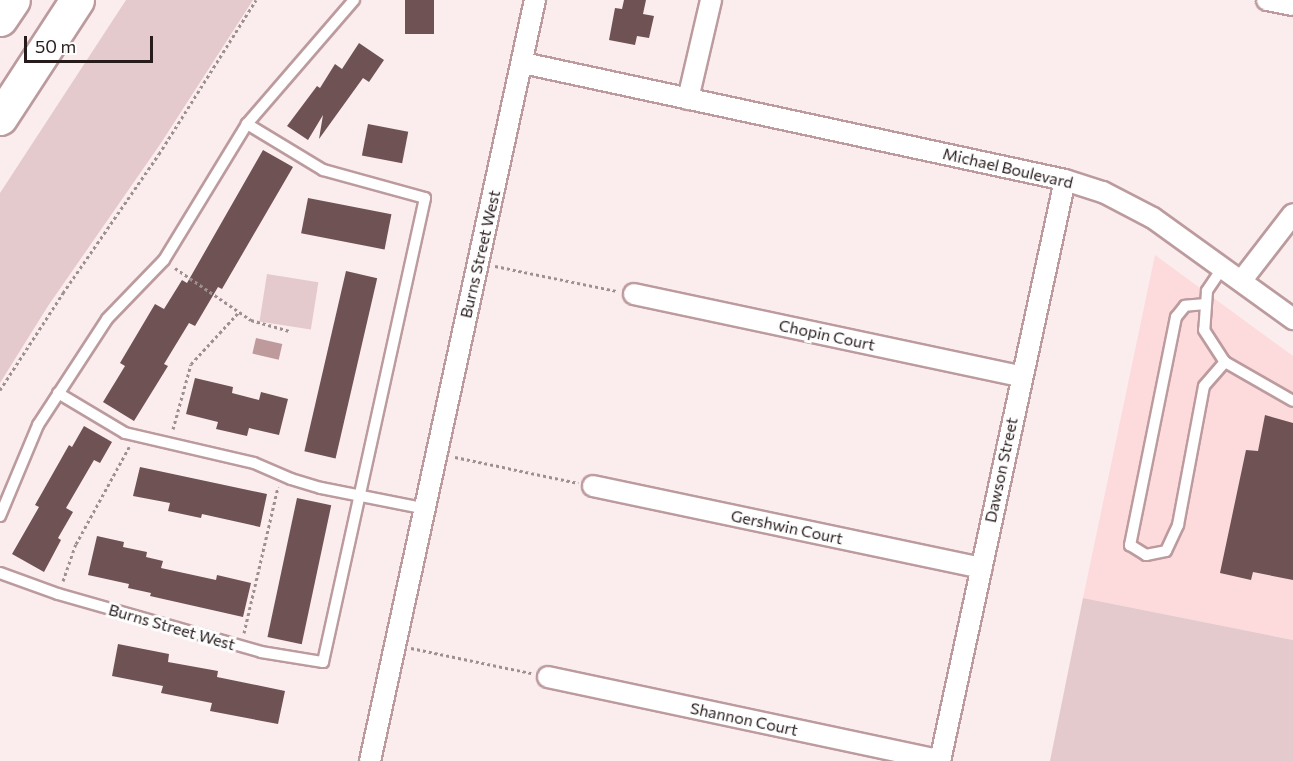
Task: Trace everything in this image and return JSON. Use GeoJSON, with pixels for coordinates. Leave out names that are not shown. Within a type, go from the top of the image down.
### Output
{"type":"FeatureCollection","features":[{"type":"Feature","properties":{"kind":"highway"},"geometry":{"type":"LineString","coordinates":[[0,19],[13,0]]}},
{"type":"Feature","properties":{"kind":"highway"},"geometry":{"type":"LineString","coordinates":[[0,118],[77,0]]}},
{"type":"Feature","properties":{"kind":"street","name":"Burns Street West"},"geometry":{"type":"LineString","coordinates":[[369,761],[422,508],[523,63],[535,0]]}},
{"type":"Feature","properties":{"kind":"street"},"geometry":{"type":"LineString","coordinates":[[688,99],[711,0]]}},
{"type":"Feature","properties":{"kind":"street"},"geometry":{"type":"LineString","coordinates":[[1267,0],[1293,5]]}},
{"type":"Feature","properties":{"kind":"street","name":"Michael Boulevard"},"geometry":{"type":"LineString","coordinates":[[523,63],[1065,180],[1103,192],[1153,218],[1293,319]]}},
{"type":"Feature","properties":{"kind":"street","name":"Dawson Street"},"geometry":{"type":"LineString","coordinates":[[940,761],[1065,180]]}},
{"type":"Feature","properties":{"kind":"street"},"geometry":{"type":"LineString","coordinates":[[1242,280],[1293,214]]}},
{"type":"Feature","properties":{"kind":"street","name":"Chopin Court"},"geometry":{"type":"LineString","coordinates":[[634,294],[1021,376]]}},
{"type":"Feature","properties":{"kind":"street","name":"Gershwin Court"},"geometry":{"type":"LineString","coordinates":[[593,486],[981,568]]}},
{"type":"Feature","properties":{"kind":"street","name":"Shannon Court"},"geometry":{"type":"LineString","coordinates":[[548,677],[940,761]]}},
{"type":"Feature","properties":{"kind":"lane"},"geometry":{"type":"LineString","coordinates":[[0,516],[38,425],[107,319],[164,260],[247,124],[354,0]]}},
{"type":"Feature","properties":{"kind":"lane","name":"Burns Street West"},"geometry":{"type":"LineString","coordinates":[[0,573],[58,594],[240,646],[323,662],[361,498],[425,198],[323,170],[247,124]]}},
{"type":"Feature","properties":{"kind":"lane"},"geometry":{"type":"LineString","coordinates":[[1223,267],[1207,291],[1204,330],[1225,362],[1293,401]]}},
{"type":"Feature","properties":{"kind":"lane"},"geometry":{"type":"LineString","coordinates":[[1206,304],[1185,306],[1176,317],[1173,327],[1130,545],[1146,555],[1166,551],[1178,525],[1204,386],[1225,362]]}},
{"type":"Feature","properties":{"kind":"lane"},"geometry":{"type":"LineString","coordinates":[[58,393],[105,423],[134,435],[254,463],[281,475],[361,498],[422,508]]}},
{"type":"Feature","properties":{"kind":"path"},"geometry":{"type":"LineString","coordinates":[[0,390],[63,293],[159,154],[256,0]]}},
{"type":"Feature","properties":{"kind":"path"},"geometry":{"type":"LineString","coordinates":[[164,260],[251,320],[289,331]]}},
{"type":"Feature","properties":{"kind":"path"},"geometry":{"type":"LineString","coordinates":[[478,262],[634,294]]}},
{"type":"Feature","properties":{"kind":"path"},"geometry":{"type":"LineString","coordinates":[[170,443],[190,364],[239,312]]}},
{"type":"Feature","properties":{"kind":"path"},"geometry":{"type":"LineString","coordinates":[[58,594],[76,544],[134,435]]}},
{"type":"Feature","properties":{"kind":"path"},"geometry":{"type":"LineString","coordinates":[[435,453],[593,486]]}},
{"type":"Feature","properties":{"kind":"path"},"geometry":{"type":"LineString","coordinates":[[240,646],[281,475]]}},
{"type":"Feature","properties":{"kind":"path"},"geometry":{"type":"LineString","coordinates":[[395,645],[548,677]]}},
{"type":"Feature","properties":{"kind":"shaded area"},"geometry":{"type":"Polygon","coordinates":[[[126,0],[253,0],[161,143],[48,306],[0,383],[0,193],[126,0]]]}},
{"type":"Feature","properties":{"kind":"shaded area"},"geometry":{"type":"Polygon","coordinates":[[[1155,255],[1293,356],[1293,640],[1083,598],[1155,255]]]}},
{"type":"Feature","properties":{"kind":"shaded area"},"geometry":{"type":"Polygon","coordinates":[[[267,274],[318,282],[311,330],[259,321],[267,274]]]}},
{"type":"Feature","properties":{"kind":"shaded area"},"geometry":{"type":"Polygon","coordinates":[[[256,338],[282,344],[279,360],[252,354],[256,338]]]}},
{"type":"Feature","properties":{"kind":"shaded area"},"geometry":{"type":"Polygon","coordinates":[[[1083,598],[1293,640],[1293,761],[1050,761],[1083,598]]]}},
{"type":"Feature","properties":{"kind":"building"},"geometry":{"type":"Polygon","coordinates":[[[405,0],[434,0],[434,34],[405,34],[405,0]]]}},
{"type":"Feature","properties":{"kind":"building"},"geometry":{"type":"Polygon","coordinates":[[[624,0],[646,0],[643,14],[654,16],[649,38],[637,36],[635,45],[609,40],[615,8],[622,9],[624,0]]]}},
{"type":"Feature","properties":{"kind":"building"},"geometry":{"type":"Polygon","coordinates":[[[359,43],[384,60],[369,82],[363,78],[319,139],[323,115],[308,140],[287,126],[317,86],[320,88],[335,64],[342,69],[359,43]]]}},
{"type":"Feature","properties":{"kind":"building"},"geometry":{"type":"Polygon","coordinates":[[[368,124],[408,132],[402,163],[362,155],[368,124]]]}},
{"type":"Feature","properties":{"kind":"building"},"geometry":{"type":"Polygon","coordinates":[[[263,150],[293,167],[222,289],[218,287],[195,326],[189,323],[164,364],[168,366],[134,421],[103,402],[125,366],[120,363],[155,304],[164,309],[182,280],[187,283],[263,150]]]}},
{"type":"Feature","properties":{"kind":"building"},"geometry":{"type":"Polygon","coordinates":[[[308,198],[391,214],[385,250],[301,233],[308,198]]]}},
{"type":"Feature","properties":{"kind":"building"},"geometry":{"type":"Polygon","coordinates":[[[346,271],[377,278],[336,458],[304,451],[346,271]]]}},
{"type":"Feature","properties":{"kind":"building"},"geometry":{"type":"Polygon","coordinates":[[[195,378],[233,387],[232,393],[259,400],[261,392],[288,399],[279,435],[249,428],[247,436],[216,429],[218,422],[186,414],[195,378]]]}},
{"type":"Feature","properties":{"kind":"building"},"geometry":{"type":"Polygon","coordinates":[[[1265,415],[1293,423],[1293,580],[1253,572],[1251,580],[1220,573],[1246,450],[1258,451],[1265,415]]]}},
{"type":"Feature","properties":{"kind":"building"},"geometry":{"type":"Polygon","coordinates":[[[84,426],[112,442],[100,463],[94,460],[66,508],[73,512],[58,538],[61,540],[44,572],[12,554],[39,507],[35,505],[69,445],[72,447],[84,426]]]}},
{"type":"Feature","properties":{"kind":"building"},"geometry":{"type":"Polygon","coordinates":[[[140,467],[267,494],[260,527],[202,514],[201,518],[168,511],[170,503],[133,496],[140,467]]]}},
{"type":"Feature","properties":{"kind":"building"},"geometry":{"type":"Polygon","coordinates":[[[297,498],[331,505],[302,644],[267,637],[297,498]]]}},
{"type":"Feature","properties":{"kind":"building"},"geometry":{"type":"Polygon","coordinates":[[[97,536],[124,542],[123,547],[147,552],[146,557],[163,561],[161,568],[216,580],[217,575],[251,583],[243,617],[150,596],[151,593],[128,588],[129,584],[88,575],[97,536]]]}},
{"type":"Feature","properties":{"kind":"building"},"geometry":{"type":"Polygon","coordinates":[[[118,644],[169,654],[168,662],[218,671],[217,677],[285,691],[278,724],[210,711],[212,703],[161,693],[163,686],[112,676],[118,644]]]}}]}
